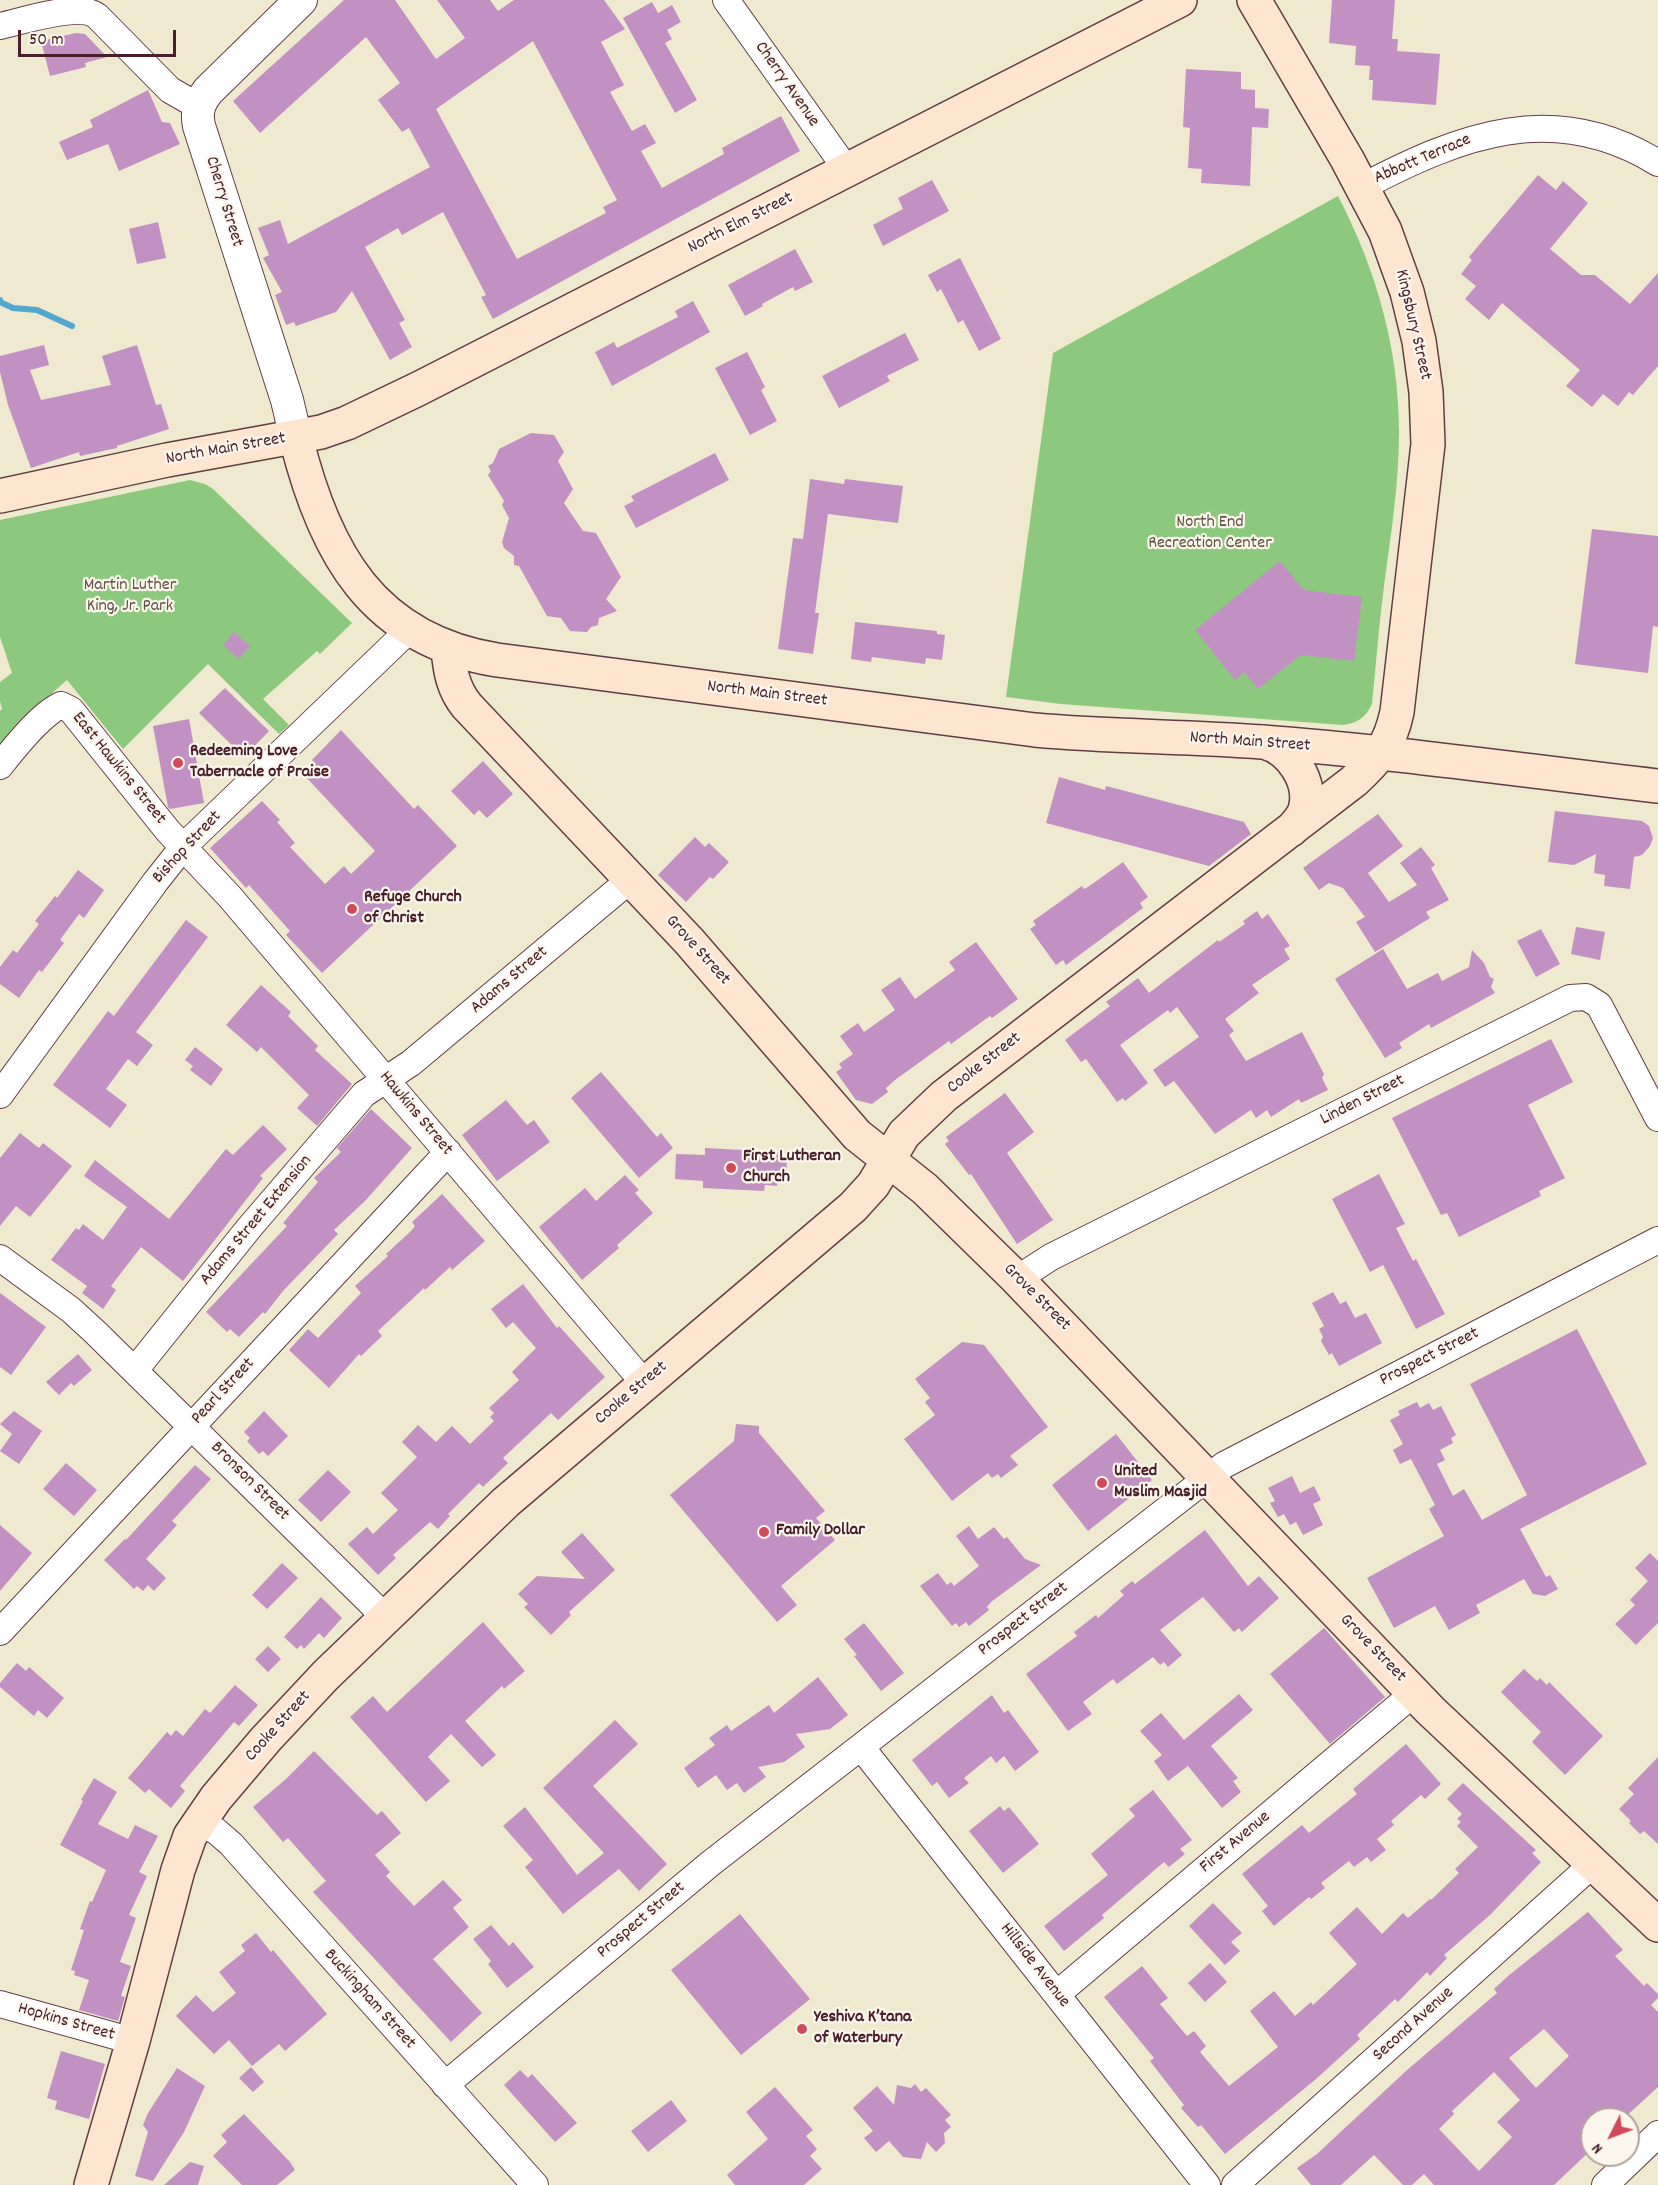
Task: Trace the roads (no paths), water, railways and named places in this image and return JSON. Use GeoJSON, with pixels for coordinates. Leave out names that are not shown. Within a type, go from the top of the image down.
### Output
{"type":"FeatureCollection","features":[{"type":"Feature","properties":{"kind":"main road","name":"North Elm Street"},"geometry":{"type":"LineString","coordinates":[[296,438],[347,423],[418,389],[1180,0]]}},
{"type":"Feature","properties":{"kind":"main road","name":"Kingsbury Street"},"geometry":{"type":"LineString","coordinates":[[1254,0],[1362,187],[1391,246],[1407,292],[1422,359],[1428,412],[1424,481],[1397,712],[1392,735],[1381,754]]}},
{"type":"Feature","properties":{"kind":"main road","name":"North Main Street"},"geometry":{"type":"LineString","coordinates":[[0,496],[180,457],[296,438],[303,468],[315,502],[341,556],[369,594],[389,615],[409,630],[448,649],[497,660],[1035,730],[1113,736],[1264,742],[1658,786]]}},
{"type":"Feature","properties":{"kind":"main road","name":"Grove Street"},"geometry":{"type":"LineString","coordinates":[[448,649],[453,682],[462,700],[689,940],[840,1117],[864,1141],[925,1189],[1017,1279],[1414,1693],[1658,1925]]}},
{"type":"Feature","properties":{"kind":"main road"},"geometry":{"type":"LineString","coordinates":[[1264,742],[1277,747],[1288,756],[1298,770],[1304,785],[1305,810],[1299,822],[1290,830]]}},
{"type":"Feature","properties":{"kind":"main road","name":"Cooke Street"},"geometry":{"type":"LineString","coordinates":[[91,2185],[133,2042],[178,1870],[190,1836],[216,1798],[296,1706],[385,1617],[506,1502],[853,1207],[873,1185],[904,1134],[944,1096],[1354,782],[1381,754]]}},
{"type":"Feature","properties":{"kind":"street"},"geometry":{"type":"LineString","coordinates":[[0,26],[64,11],[89,10],[170,90],[198,106],[208,91],[301,0]]}},
{"type":"Feature","properties":{"kind":"street","name":"Cherry Avenue"},"geometry":{"type":"LineString","coordinates":[[726,0],[847,170]]}},
{"type":"Feature","properties":{"kind":"street","name":"Cherry Street"},"geometry":{"type":"LineString","coordinates":[[198,106],[199,126],[287,400],[296,438]]}},
{"type":"Feature","properties":{"kind":"street","name":"Abbott Terrace"},"geometry":{"type":"LineString","coordinates":[[1362,187],[1447,147],[1481,136],[1522,130],[1562,130],[1599,137],[1634,150],[1658,163]]}},
{"type":"Feature","properties":{"kind":"street","name":"Bishop Street"},"geometry":{"type":"LineString","coordinates":[[0,1095],[183,847],[409,630]]}},
{"type":"Feature","properties":{"kind":"street","name":"East Hawkins Street"},"geometry":{"type":"LineString","coordinates":[[0,766],[22,739],[53,710],[64,706],[71,710],[183,847]]}},
{"type":"Feature","properties":{"kind":"street","name":"Hawkins Street"},"geometry":{"type":"LineString","coordinates":[[183,847],[230,897],[645,1384]]}},
{"type":"Feature","properties":{"kind":"street","name":"Adams Street"},"geometry":{"type":"LineString","coordinates":[[386,1079],[411,1064],[631,879]]}},
{"type":"Feature","properties":{"kind":"street","name":"Linden Street"},"geometry":{"type":"LineString","coordinates":[[1017,1279],[1051,1257],[1570,998],[1586,997],[1599,1005],[1658,1118]]}},
{"type":"Feature","properties":{"kind":"street","name":"Adams Street Extension"},"geometry":{"type":"LineString","coordinates":[[135,1370],[249,1228],[358,1100],[386,1079]]}},
{"type":"Feature","properties":{"kind":"street","name":"Pearl Street"},"geometry":{"type":"LineString","coordinates":[[0,1632],[448,1152]]}},
{"type":"Feature","properties":{"kind":"street","name":"Prospect Street"},"geometry":{"type":"LineString","coordinates":[[445,2085],[711,1863],[1208,1477],[1244,1454],[1658,1240]]}},
{"type":"Feature","properties":{"kind":"street","name":"Bronson Street"},"geometry":{"type":"LineString","coordinates":[[0,1258],[71,1310],[135,1370],[385,1617]]}},
{"type":"Feature","properties":{"kind":"street","name":"First Avenue"},"geometry":{"type":"LineString","coordinates":[[1057,1994],[1414,1693]]}},
{"type":"Feature","properties":{"kind":"street","name":"Hillside Avenue"},"geometry":{"type":"LineString","coordinates":[[861,1746],[1207,2185]]}},
{"type":"Feature","properties":{"kind":"street","name":"Buckingham Street"},"geometry":{"type":"LineString","coordinates":[[199,1822],[216,1831],[231,1844],[535,2185]]}},
{"type":"Feature","properties":{"kind":"street","name":"Second Avenue"},"geometry":{"type":"LineString","coordinates":[[1235,2185],[1593,1864]]}},
{"type":"Feature","properties":{"kind":"street","name":"Hopkins Street"},"geometry":{"type":"LineString","coordinates":[[0,2004],[133,2042]]}},
{"type":"Feature","properties":{"kind":"street"},"geometry":{"type":"LineString","coordinates":[[1605,2185],[1658,2134]]}},
{"type":"Feature","properties":{"kind":"waterway"},"geometry":{"type":"LineString","coordinates":[[0,300],[13,308],[37,310],[72,326]]}},
{"type":"Feature","properties":{"kind":"place","name":"Redeeming Love Tabernacle of Praise"},"geometry":{"type":"Point","coordinates":[178,763]}},
{"type":"Feature","properties":{"kind":"place","name":"Refuge Church of Christ"},"geometry":{"type":"Point","coordinates":[352,909]}},
{"type":"Feature","properties":{"kind":"place","name":"First Lutheran Church"},"geometry":{"type":"Point","coordinates":[731,1168]}},
{"type":"Feature","properties":{"kind":"place","name":"United Muslim Masjid"},"geometry":{"type":"Point","coordinates":[1102,1483]}},
{"type":"Feature","properties":{"kind":"place","name":"Family Dollar"},"geometry":{"type":"Point","coordinates":[764,1532]}},
{"type":"Feature","properties":{"kind":"place","name":"Yeshiva K’tana of Waterbury"},"geometry":{"type":"Point","coordinates":[802,2029]}},
{"type":"Feature","properties":{"kind":"park label","name":"North End Recreation Center"},"geometry":{"type":"Point","coordinates":[1210,534]}},
{"type":"Feature","properties":{"kind":"park label","name":"Martin Luther King, Jr. Park"},"geometry":{"type":"Point","coordinates":[130,597]}}]}
